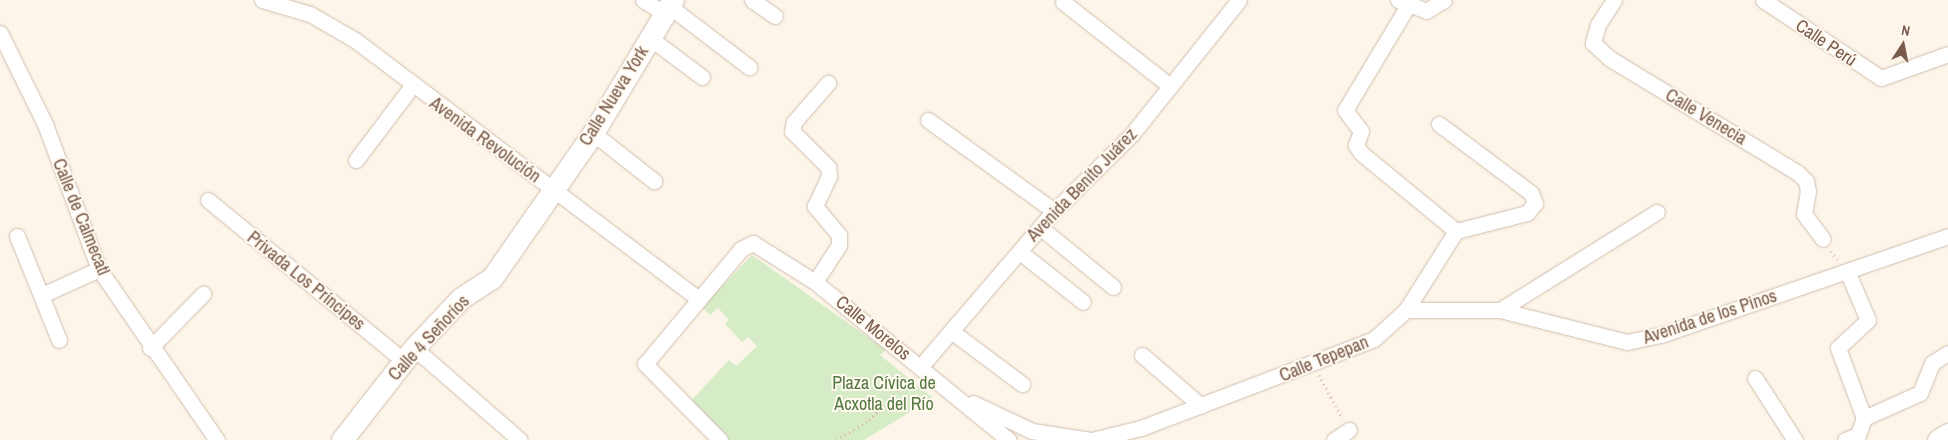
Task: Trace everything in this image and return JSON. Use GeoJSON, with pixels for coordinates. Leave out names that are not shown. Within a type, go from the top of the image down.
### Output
{"type":"FeatureCollection","features":[{"type":"Feature","properties":{"kind":"street","name":"Avenida Revolución"},"geometry":{"type":"LineString","coordinates":[[262,0],[310,14],[355,40],[412,86],[698,300]]}},
{"type":"Feature","properties":{"kind":"street"},"geometry":{"type":"LineString","coordinates":[[643,0],[669,7],[749,67]]}},
{"type":"Feature","properties":{"kind":"street"},"geometry":{"type":"LineString","coordinates":[[752,0],[775,16]]}},
{"type":"Feature","properties":{"kind":"street","name":"Avenida Benito Juárez"},"geometry":{"type":"LineString","coordinates":[[921,366],[1054,212],[1132,134],[1239,0]]}},
{"type":"Feature","properties":{"kind":"street"},"geometry":{"type":"LineString","coordinates":[[1439,124],[1532,193],[1535,203],[1528,213],[1456,231],[1361,153],[1356,145],[1361,131],[1345,110],[1403,4],[1426,11],[1444,0]]}},
{"type":"Feature","properties":{"kind":"street","name":"Calle Venecia"},"geometry":{"type":"LineString","coordinates":[[1614,0],[1598,25],[1593,44],[1609,58],[1798,173],[1808,191],[1804,214],[1823,240]]}},
{"type":"Feature","properties":{"kind":"street","name":"Calle Perú"},"geometry":{"type":"LineString","coordinates":[[1763,0],[1881,78],[1948,54]]}},
{"type":"Feature","properties":{"kind":"street"},"geometry":{"type":"LineString","coordinates":[[1063,2],[1170,86]]}},
{"type":"Feature","properties":{"kind":"street","name":"Calle Nueva York"},"geometry":{"type":"LineString","coordinates":[[553,190],[592,133],[669,7]]}},
{"type":"Feature","properties":{"kind":"street","name":"Calle de Calmecatl"},"geometry":{"type":"LineString","coordinates":[[0,33],[45,124],[98,269],[150,348],[215,439]]}},
{"type":"Feature","properties":{"kind":"street"},"geometry":{"type":"LineString","coordinates":[[650,38],[702,77]]}},
{"type":"Feature","properties":{"kind":"street"},"geometry":{"type":"LineString","coordinates":[[815,282],[839,245],[839,235],[816,206],[829,176],[828,167],[792,131],[794,122],[828,83]]}},
{"type":"Feature","properties":{"kind":"street"},"geometry":{"type":"LineString","coordinates":[[356,160],[412,86]]}},
{"type":"Feature","properties":{"kind":"street"},"geometry":{"type":"LineString","coordinates":[[928,120],[1054,212]]}},
{"type":"Feature","properties":{"kind":"street"},"geometry":{"type":"LineString","coordinates":[[592,133],[654,181]]}},
{"type":"Feature","properties":{"kind":"street","name":"Calle 4 Señoríos"},"geometry":{"type":"LineString","coordinates":[[342,440],[409,355],[461,298],[492,278],[553,190]]}},
{"type":"Feature","properties":{"kind":"street","name":"Privada Los Príncipes"},"geometry":{"type":"LineString","coordinates":[[208,200],[520,440]]}},
{"type":"Feature","properties":{"kind":"street"},"geometry":{"type":"LineString","coordinates":[[1500,310],[1658,212]]}},
{"type":"Feature","properties":{"kind":"street"},"geometry":{"type":"LineString","coordinates":[[1041,228],[1113,287]]}},
{"type":"Feature","properties":{"kind":"street","name":"Calle Tepepan"},"geometry":{"type":"LineString","coordinates":[[960,397],[1032,431],[1091,440],[1201,406],[1313,365],[1374,339],[1406,310],[1456,231]]}},
{"type":"Feature","properties":{"kind":"street"},"geometry":{"type":"LineString","coordinates":[[17,236],[59,340]]}},
{"type":"Feature","properties":{"kind":"street","name":"Avenida de los Pinos"},"geometry":{"type":"LineString","coordinates":[[1406,310],[1500,310],[1627,342],[1661,335],[1948,236]]}},
{"type":"Feature","properties":{"kind":"street","name":"Calle Morelos"},"geometry":{"type":"LineString","coordinates":[[698,300],[741,249],[753,243],[815,282],[960,397],[1009,440]]}},
{"type":"Feature","properties":{"kind":"street"},"geometry":{"type":"LineString","coordinates":[[1020,252],[1083,302]]}},
{"type":"Feature","properties":{"kind":"street"},"geometry":{"type":"LineString","coordinates":[[42,295],[98,269]]}},
{"type":"Feature","properties":{"kind":"street"},"geometry":{"type":"LineString","coordinates":[[1846,440],[1858,435],[1864,418],[1838,356],[1841,341],[1868,320],[1847,271]]}},
{"type":"Feature","properties":{"kind":"street"},"geometry":{"type":"LineString","coordinates":[[150,348],[203,294]]}},
{"type":"Feature","properties":{"kind":"street"},"geometry":{"type":"LineString","coordinates":[[698,300],[646,364],[720,440]]}},
{"type":"Feature","properties":{"kind":"street"},"geometry":{"type":"LineString","coordinates":[[951,331],[1022,384]]}},
{"type":"Feature","properties":{"kind":"street"},"geometry":{"type":"LineString","coordinates":[[1864,418],[1920,393],[1932,363],[1948,353]]}},
{"type":"Feature","properties":{"kind":"street"},"geometry":{"type":"LineString","coordinates":[[1142,355],[1201,406]]}},
{"type":"Feature","properties":{"kind":"street"},"geometry":{"type":"LineString","coordinates":[[1755,378],[1795,440]]}},
{"type":"Feature","properties":{"kind":"street"},"geometry":{"type":"LineString","coordinates":[[1334,440],[1349,430]]}},
{"type":"Feature","properties":{"kind":"street"},"geometry":{"type":"LineString","coordinates":[[1938,440],[1948,434]]}},
{"type":"Feature","properties":{"kind":"path"},"geometry":{"type":"LineString","coordinates":[[1823,240],[1847,271]]}},
{"type":"Feature","properties":{"kind":"path"},"geometry":{"type":"LineString","coordinates":[[1313,365],[1349,430]]}},
{"type":"Feature","properties":{"kind":"path"},"geometry":{"type":"LineString","coordinates":[[836,440],[869,420],[921,366]]}},
{"type":"Feature","properties":{"kind":"green space","name":"Plaza Cívica de Acxotla del Río"},"geometry":{"type":"Polygon","coordinates":[[[752,255],[886,350],[880,355],[933,398],[864,440],[726,440],[688,404],[729,360],[736,366],[757,346],[748,337],[742,342],[725,324],[729,320],[718,308],[710,315],[702,307],[752,255]]]}}]}
